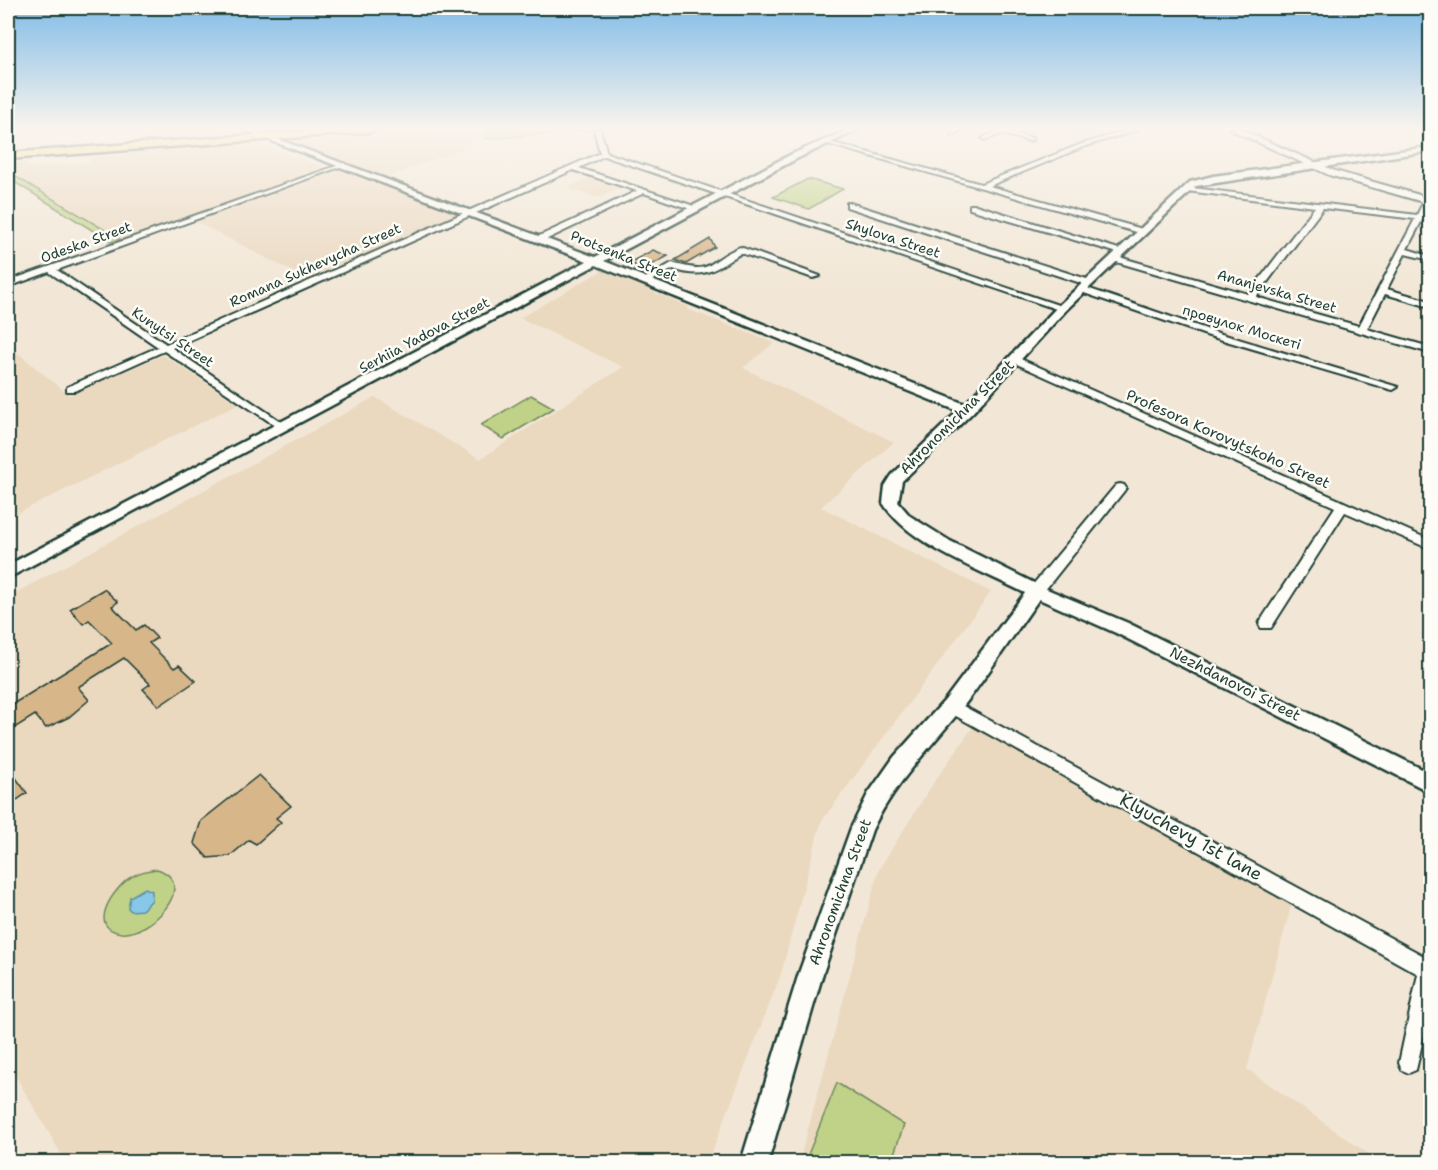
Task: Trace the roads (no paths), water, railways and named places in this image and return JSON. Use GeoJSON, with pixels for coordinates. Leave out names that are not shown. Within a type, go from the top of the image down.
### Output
{"type":"FeatureCollection","features":[{"type":"Feature","properties":{"kind":"main road"},"geometry":{"type":"LineString","coordinates":[[1373,184],[1429,201]]}},
{"type":"Feature","properties":{"kind":"street","name":"Odeska Street"},"geometry":{"type":"LineString","coordinates":[[8,284],[288,184]]}},
{"type":"Feature","properties":{"kind":"street","name":"Protsenka Street"},"geometry":{"type":"LineString","coordinates":[[395,184],[967,410]]}},
{"type":"Feature","properties":{"kind":"street","name":"Romana Sukhevycha Street"},"geometry":{"type":"LineString","coordinates":[[71,389],[537,184]]}},
{"type":"Feature","properties":{"kind":"street"},"geometry":{"type":"LineString","coordinates":[[620,184],[696,208]]}},
{"type":"Feature","properties":{"kind":"street","name":"Shylova Street"},"geometry":{"type":"LineString","coordinates":[[695,184],[777,214],[1062,309]]}},
{"type":"Feature","properties":{"kind":"street","name":"Serhiia Yadova Street"},"geometry":{"type":"LineString","coordinates":[[8,572],[742,184]]}},
{"type":"Feature","properties":{"kind":"street"},"geometry":{"type":"LineString","coordinates":[[968,184],[1143,232]]}},
{"type":"Feature","properties":{"kind":"street"},"geometry":{"type":"LineString","coordinates":[[980,187],[988,184]]}},
{"type":"Feature","properties":{"kind":"street","name":"Ahronomichna Street"},"geometry":{"type":"LineString","coordinates":[[754,1162],[811,973],[862,828],[875,801],[901,763],[952,706],[1036,591],[931,537],[905,520],[890,503],[892,486],[897,478],[967,410],[1062,309],[1186,189],[1201,184]]}},
{"type":"Feature","properties":{"kind":"street"},"geometry":{"type":"LineString","coordinates":[[1186,189],[1431,219]]}},
{"type":"Feature","properties":{"kind":"street"},"geometry":{"type":"LineString","coordinates":[[540,239],[643,191]]}},
{"type":"Feature","properties":{"kind":"street"},"geometry":{"type":"LineString","coordinates":[[1362,330],[1429,201]]}},
{"type":"Feature","properties":{"kind":"street","name":"провулок Москеті"},"geometry":{"type":"LineString","coordinates":[[850,205],[1087,287],[1212,334],[1393,387]]}},
{"type":"Feature","properties":{"kind":"street"},"geometry":{"type":"LineString","coordinates":[[1251,297],[1321,205]]}},
{"type":"Feature","properties":{"kind":"street","name":"Ananjevska Street"},"geometry":{"type":"LineString","coordinates":[[973,207],[1251,297],[1431,350]]}},
{"type":"Feature","properties":{"kind":"street"},"geometry":{"type":"LineString","coordinates":[[644,281],[672,266],[693,274],[705,271],[740,250],[816,276]]}},
{"type":"Feature","properties":{"kind":"street"},"geometry":{"type":"LineString","coordinates":[[1404,251],[1431,258]]}},
{"type":"Feature","properties":{"kind":"street","name":"Kunytsi Street"},"geometry":{"type":"LineString","coordinates":[[50,269],[101,306],[165,346],[282,427]]}},
{"type":"Feature","properties":{"kind":"street"},"geometry":{"type":"LineString","coordinates":[[1383,291],[1431,304]]}},
{"type":"Feature","properties":{"kind":"street","name":"Profesora Korovytskoho Street"},"geometry":{"type":"LineString","coordinates":[[1014,359],[1431,545]]}},
{"type":"Feature","properties":{"kind":"street"},"geometry":{"type":"LineString","coordinates":[[1036,591],[1120,488]]}},
{"type":"Feature","properties":{"kind":"street"},"geometry":{"type":"LineString","coordinates":[[1266,624],[1342,506]]}},
{"type":"Feature","properties":{"kind":"street"},"geometry":{"type":"LineString","coordinates":[[1416,538],[1431,530]]}},
{"type":"Feature","properties":{"kind":"street","name":"Nezhdanovoi Street"},"geometry":{"type":"LineString","coordinates":[[1036,591],[1122,628],[1431,783]]}},
{"type":"Feature","properties":{"kind":"street","name":"Klyuchevy 1st lane"},"geometry":{"type":"LineString","coordinates":[[952,706],[1430,966]]}},
{"type":"Feature","properties":{"kind":"street"},"geometry":{"type":"LineString","coordinates":[[1409,1063],[1430,966]]}},
{"type":"Feature","properties":{"kind":"water"},"geometry":{"type":"Polygon","coordinates":[[[145,888],[152,891],[152,900],[142,910],[131,911],[128,908],[130,897],[145,888]]]}}]}
